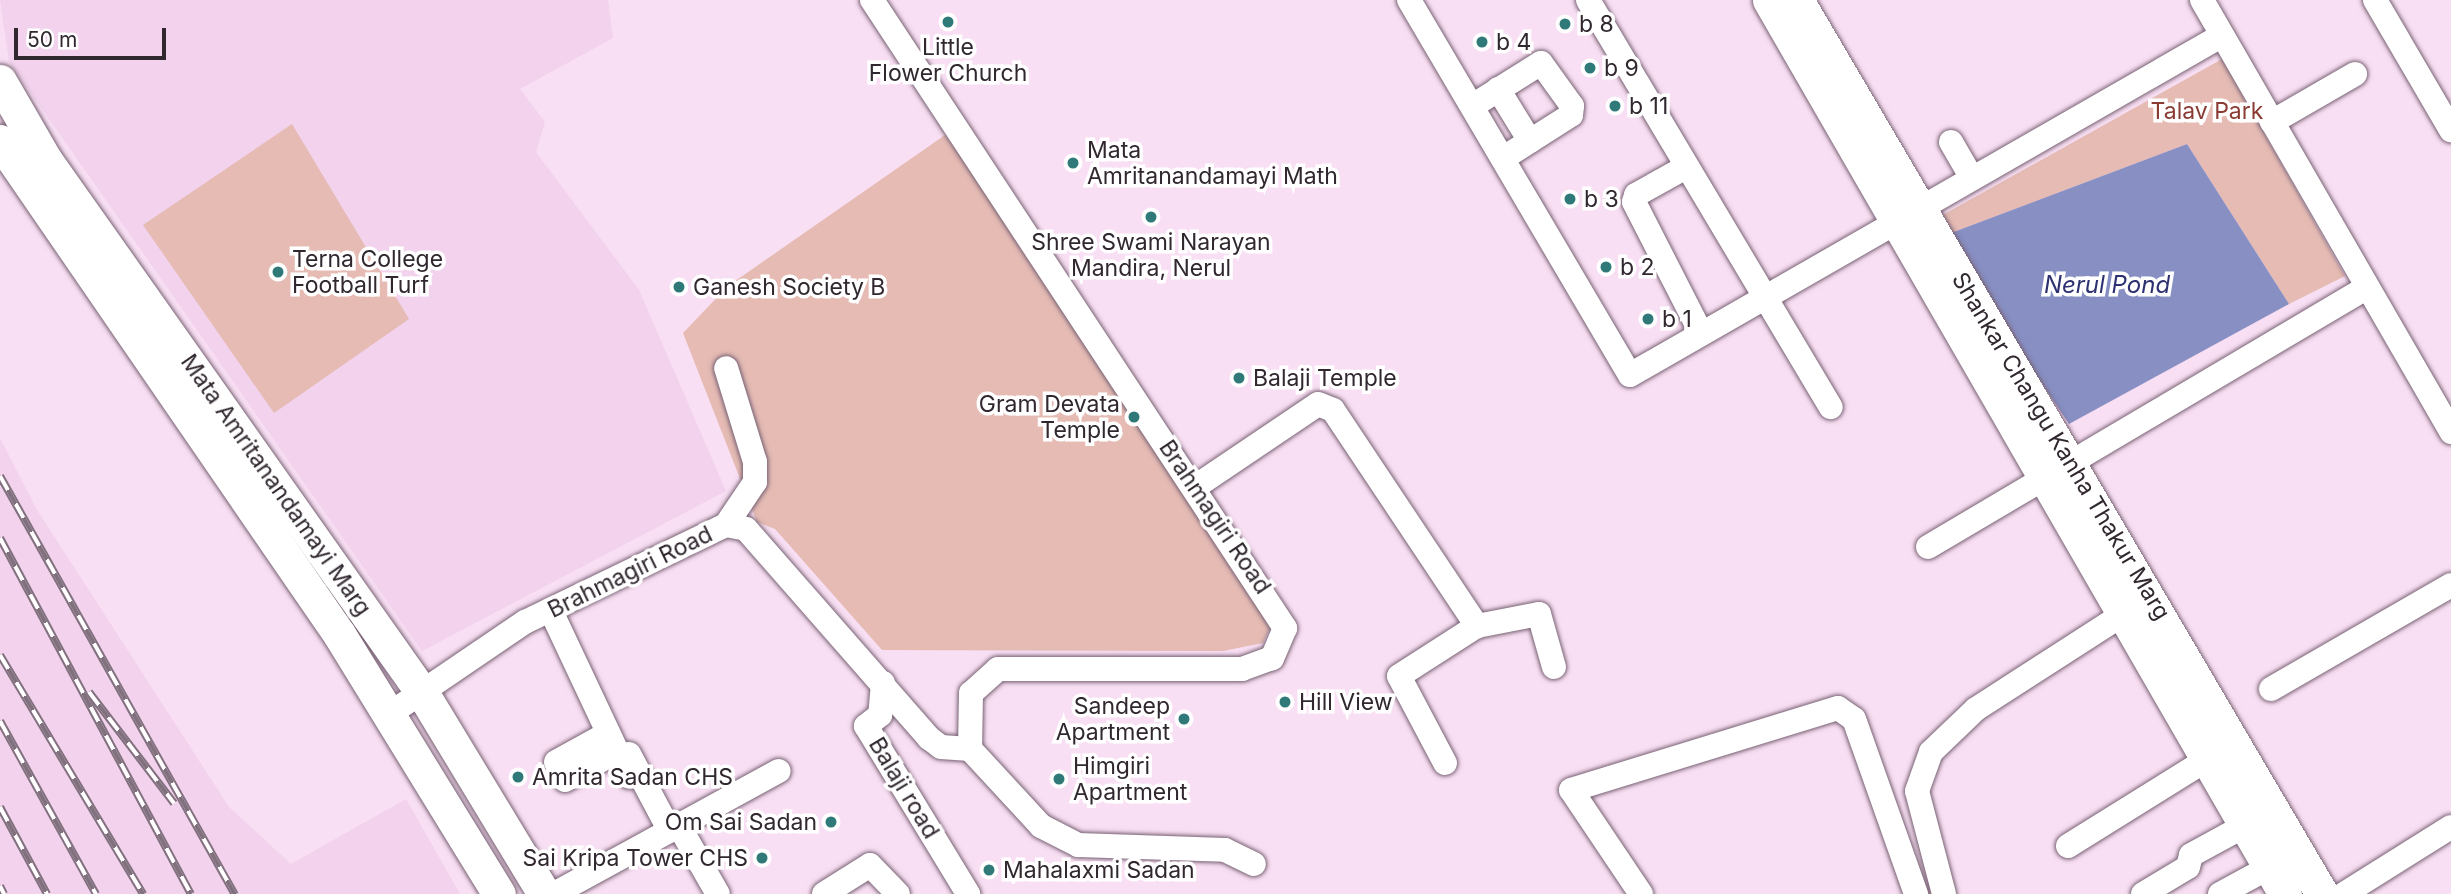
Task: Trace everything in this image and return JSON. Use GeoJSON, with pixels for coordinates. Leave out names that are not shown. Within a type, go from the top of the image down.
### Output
{"type":"FeatureCollection","features":[{"type":"Feature","properties":{"kind":"main road","name":"Shankar Changu Kanha Thakur Marg"},"geometry":{"type":"LineString","coordinates":[[1769,0],[1906,211],[2139,605],[2322,894]]}},
{"type":"Feature","properties":{"kind":"main road","name":"Shankar Changu Kanha Thakur Marg"},"geometry":{"type":"LineString","coordinates":[[1797,0],[1906,211]]}},
{"type":"Feature","properties":{"kind":"main road","name":"Mata Amritanandamayi Marg"},"geometry":{"type":"LineString","coordinates":[[0,81],[45,159],[423,694],[544,894]]}},
{"type":"Feature","properties":{"kind":"main road","name":"Mata Amritanandamayi Marg"},"geometry":{"type":"LineString","coordinates":[[0,141],[388,715],[499,894]]}},
{"type":"Feature","properties":{"kind":"main road","name":"Shankar Changu Kanha Thakur Marg"},"geometry":{"type":"LineString","coordinates":[[2139,605],[2208,759],[2277,881]]}},
{"type":"Feature","properties":{"kind":"street"},"geometry":{"type":"LineString","coordinates":[[1409,0],[1505,157],[1630,375],[1906,211],[2221,36]]}},
{"type":"Feature","properties":{"kind":"street"},"geometry":{"type":"LineString","coordinates":[[1588,0],[1762,297],[1830,407]]}},
{"type":"Feature","properties":{"kind":"street"},"geometry":{"type":"LineString","coordinates":[[2202,0],[2451,432]]}},
{"type":"Feature","properties":{"kind":"street"},"geometry":{"type":"LineString","coordinates":[[2375,0],[2448,117]]}},
{"type":"Feature","properties":{"kind":"street","name":"Brahmagiri Road"},"geometry":{"type":"LineString","coordinates":[[388,715],[551,611],[726,525],[746,529],[941,747],[970,749],[971,692],[998,669],[1242,669],[1272,658],[1285,628],[1277,611],[882,4]]}},
{"type":"Feature","properties":{"kind":"street"},"geometry":{"type":"LineString","coordinates":[[1474,105],[1541,63],[1572,106],[1571,115],[1505,157]]}},
{"type":"Feature","properties":{"kind":"street"},"geometry":{"type":"LineString","coordinates":[[2272,122],[2355,74]]}},
{"type":"Feature","properties":{"kind":"street"},"geometry":{"type":"LineString","coordinates":[[1498,89],[1530,141]]}},
{"type":"Feature","properties":{"kind":"street"},"geometry":{"type":"LineString","coordinates":[[1951,142],[1971,176]]}},
{"type":"Feature","properties":{"kind":"street"},"geometry":{"type":"LineString","coordinates":[[1686,167],[1636,195],[1634,202],[1701,333]]}},
{"type":"Feature","properties":{"kind":"street"},"geometry":{"type":"LineString","coordinates":[[1928,547],[2366,288]]}},
{"type":"Feature","properties":{"kind":"street"},"geometry":{"type":"LineString","coordinates":[[726,368],[755,462],[755,482],[726,525]]}},
{"type":"Feature","properties":{"kind":"street"},"geometry":{"type":"LineString","coordinates":[[1195,487],[1318,404],[1333,411],[1477,625]]}},
{"type":"Feature","properties":{"kind":"street"},"geometry":{"type":"LineString","coordinates":[[2271,689],[2451,585]]}},
{"type":"Feature","properties":{"kind":"street"},"geometry":{"type":"LineString","coordinates":[[1944,894],[1917,791],[1931,752],[1976,709],[2139,605]]}},
{"type":"Feature","properties":{"kind":"street"},"geometry":{"type":"LineString","coordinates":[[551,611],[629,777]]}},
{"type":"Feature","properties":{"kind":"street"},"geometry":{"type":"LineString","coordinates":[[1445,763],[1399,676],[1477,625],[1539,614],[1554,667]]}},
{"type":"Feature","properties":{"kind":"street","name":"Balaji road"},"geometry":{"type":"LineString","coordinates":[[883,682],[880,715],[866,726],[968,894]]}},
{"type":"Feature","properties":{"kind":"street"},"geometry":{"type":"LineString","coordinates":[[598,695],[675,828],[718,894]]}},
{"type":"Feature","properties":{"kind":"street"},"geometry":{"type":"LineString","coordinates":[[1641,894],[1571,790],[1838,708],[1854,719],[1916,894]]}},
{"type":"Feature","properties":{"kind":"street"},"geometry":{"type":"LineString","coordinates":[[561,771],[611,743]]}},
{"type":"Feature","properties":{"kind":"street"},"geometry":{"type":"LineString","coordinates":[[970,749],[1041,826],[1078,845],[1225,850],[1254,864]]}},
{"type":"Feature","properties":{"kind":"street"},"geometry":{"type":"LineString","coordinates":[[2068,846],[2208,759]]}},
{"type":"Feature","properties":{"kind":"street"},"geometry":{"type":"LineString","coordinates":[[554,894],[779,771]]}},
{"type":"Feature","properties":{"kind":"street"},"geometry":{"type":"LineString","coordinates":[[2143,894],[2188,867],[2191,855],[2246,825]]}},
{"type":"Feature","properties":{"kind":"street"},"geometry":{"type":"LineString","coordinates":[[2344,894],[2451,827]]}},
{"type":"Feature","properties":{"kind":"street"},"geometry":{"type":"LineString","coordinates":[[824,894],[870,865],[898,894]]}},
{"type":"Feature","properties":{"kind":"street"},"geometry":{"type":"LineString","coordinates":[[2220,894],[2277,881]]}},
{"type":"Feature","properties":{"kind":"shaded area"},"geometry":{"type":"Polygon","coordinates":[[[0,0],[608,0],[613,38],[520,89],[545,122],[536,152],[639,290],[726,491],[422,651],[9,62],[0,0]]]}},
{"type":"Feature","properties":{"kind":"shaded area"},"geometry":{"type":"Polygon","coordinates":[[[0,438],[37,510],[229,807],[291,864],[406,799],[460,894],[0,894],[0,438]]]}},
{"type":"Feature","properties":{"kind":"green space","name":"Talav Park"},"geometry":{"type":"Polygon","coordinates":[[[2222,59],[2345,276],[2289,304],[2187,144],[1943,236],[1932,221],[2222,59]]]}},
{"type":"Feature","properties":{"kind":"green space","name":"Terna College Football Turf"},"geometry":{"type":"Polygon","coordinates":[[[292,124],[409,319],[274,413],[143,225],[292,124]]]}},
{"type":"Feature","properties":{"kind":"green space"},"geometry":{"type":"Polygon","coordinates":[[[945,135],[1149,418],[1261,610],[1270,628],[1263,643],[1223,651],[882,650],[775,529],[757,522],[683,333],[728,286],[945,135]]]}},
{"type":"Feature","properties":{"kind":"water","name":"Nerul Pond"},"geometry":{"type":"Polygon","coordinates":[[[2187,144],[2289,304],[2069,424],[1943,236],[2187,144]]]}},
{"type":"Feature","properties":{"kind":"railway"},"geometry":{"type":"LineString","coordinates":[[0,476],[235,894]]}},
{"type":"Feature","properties":{"kind":"railway"},"geometry":{"type":"LineString","coordinates":[[0,538],[191,894]]}},
{"type":"Feature","properties":{"kind":"railway"},"geometry":{"type":"LineString","coordinates":[[0,655],[143,894]]}},
{"type":"Feature","properties":{"kind":"railway"},"geometry":{"type":"LineString","coordinates":[[89,692],[174,803]]}},
{"type":"Feature","properties":{"kind":"railway"},"geometry":{"type":"LineString","coordinates":[[0,721],[96,894]]}},
{"type":"Feature","properties":{"kind":"railway"},"geometry":{"type":"LineString","coordinates":[[0,807],[47,894]]}},
{"type":"Feature","properties":{"kind":"railway"},"geometry":{"type":"LineString","coordinates":[[0,886],[4,894]]}},
{"type":"Feature","properties":{"kind":"place","name":"Little Flower Church"},"geometry":{"type":"Point","coordinates":[948,22]}},
{"type":"Feature","properties":{"kind":"place","name":"b 8"},"geometry":{"type":"Point","coordinates":[1565,24]}},
{"type":"Feature","properties":{"kind":"place","name":"b 4"},"geometry":{"type":"Point","coordinates":[1482,42]}},
{"type":"Feature","properties":{"kind":"place","name":"b 9"},"geometry":{"type":"Point","coordinates":[1590,68]}},
{"type":"Feature","properties":{"kind":"place","name":"b 11"},"geometry":{"type":"Point","coordinates":[1615,106]}},
{"type":"Feature","properties":{"kind":"place","name":"Mata Amritanandamayi Math"},"geometry":{"type":"Point","coordinates":[1073,163]}},
{"type":"Feature","properties":{"kind":"place","name":"b 3"},"geometry":{"type":"Point","coordinates":[1570,199]}},
{"type":"Feature","properties":{"kind":"place","name":"Shree Swami Narayan Mandira, Nerul"},"geometry":{"type":"Point","coordinates":[1151,217]}},
{"type":"Feature","properties":{"kind":"place","name":"b 2"},"geometry":{"type":"Point","coordinates":[1606,267]}},
{"type":"Feature","properties":{"kind":"place","name":"Terna College Football Turf"},"geometry":{"type":"Point","coordinates":[278,272]}},
{"type":"Feature","properties":{"kind":"place","name":"Ganesh Society B"},"geometry":{"type":"Point","coordinates":[679,287]}},
{"type":"Feature","properties":{"kind":"place","name":"b 1"},"geometry":{"type":"Point","coordinates":[1648,319]}},
{"type":"Feature","properties":{"kind":"place","name":"Balaji Temple"},"geometry":{"type":"Point","coordinates":[1239,378]}},
{"type":"Feature","properties":{"kind":"place","name":"Gram Devata Temple"},"geometry":{"type":"Point","coordinates":[1134,417]}},
{"type":"Feature","properties":{"kind":"place","name":"Hill View"},"geometry":{"type":"Point","coordinates":[1285,702]}},
{"type":"Feature","properties":{"kind":"place","name":"Sandeep Apartment"},"geometry":{"type":"Point","coordinates":[1184,719]}},
{"type":"Feature","properties":{"kind":"place","name":"Amrita Sadan CHS"},"geometry":{"type":"Point","coordinates":[518,777]}},
{"type":"Feature","properties":{"kind":"place","name":"Himgiri Apartment"},"geometry":{"type":"Point","coordinates":[1059,779]}},
{"type":"Feature","properties":{"kind":"place","name":"Om Sai Sadan"},"geometry":{"type":"Point","coordinates":[831,822]}},
{"type":"Feature","properties":{"kind":"place","name":"Sai Kripa Tower CHS"},"geometry":{"type":"Point","coordinates":[762,858]}},
{"type":"Feature","properties":{"kind":"place","name":"Mahalaxmi Sadan"},"geometry":{"type":"Point","coordinates":[989,870]}}]}
